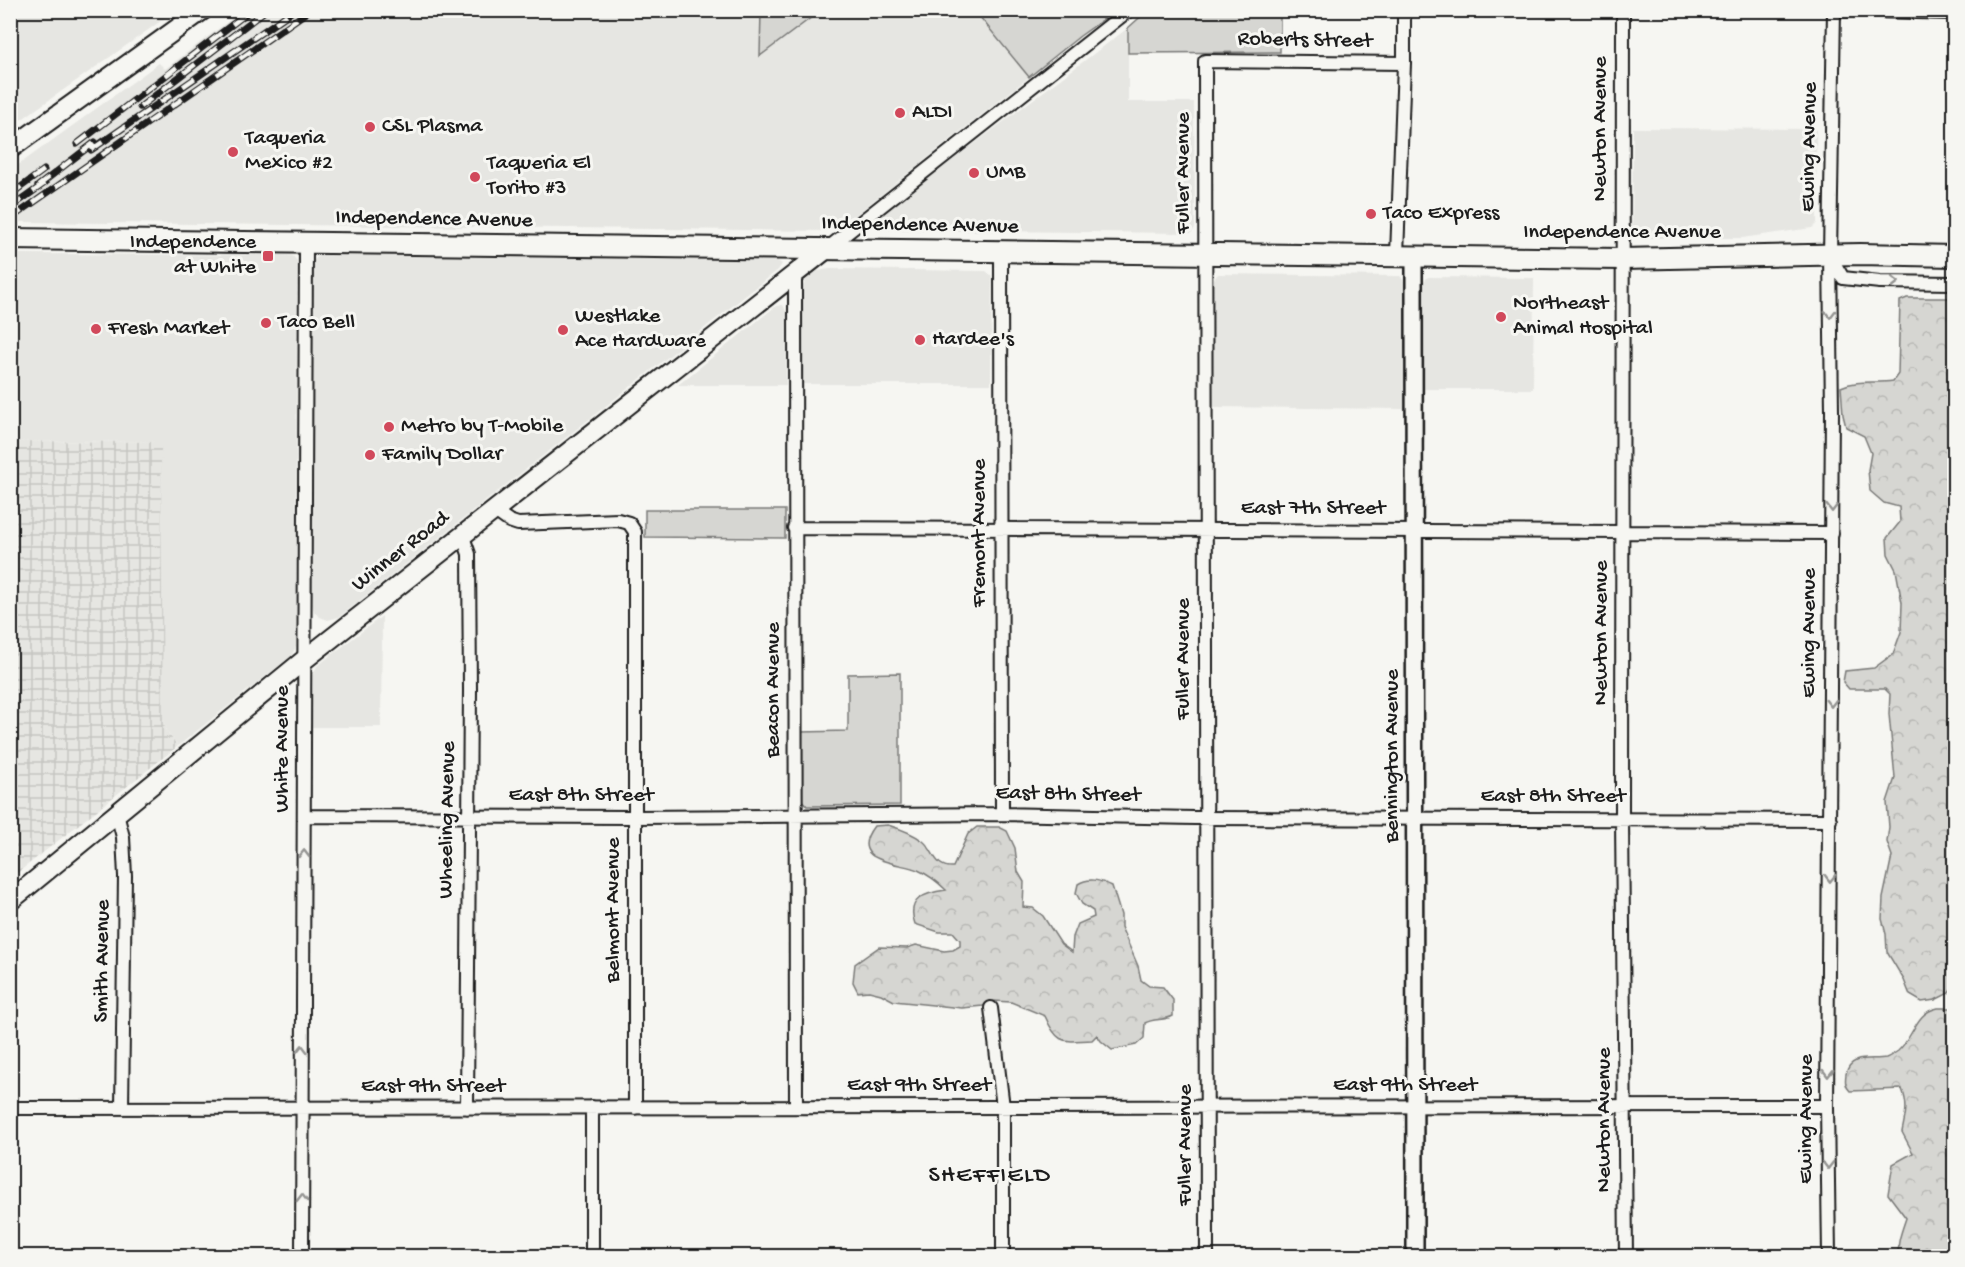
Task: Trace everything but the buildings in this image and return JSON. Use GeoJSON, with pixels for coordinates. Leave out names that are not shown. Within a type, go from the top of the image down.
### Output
{"type":"FeatureCollection","features":[{"type":"Feature","properties":{"kind":"main road"},"geometry":{"type":"LineString","coordinates":[[10,149],[203,10]]}},
{"type":"Feature","properties":{"kind":"main road","name":"Independence Avenue"},"geometry":{"type":"LineString","coordinates":[[10,239],[1622,259],[1860,254],[1954,256]]}},
{"type":"Feature","properties":{"kind":"main road","name":"Winner Road"},"geometry":{"type":"LineString","coordinates":[[10,901],[304,660],[828,248]]}},
{"type":"Feature","properties":{"kind":"street"},"geometry":{"type":"LineString","coordinates":[[828,248],[1129,10]]}},
{"type":"Feature","properties":{"kind":"street","name":"Bennington Avenue"},"geometry":{"type":"LineString","coordinates":[[1404,10],[1405,256],[1415,531],[1415,1257]]}},
{"type":"Feature","properties":{"kind":"street","name":"Newton Avenue"},"geometry":{"type":"LineString","coordinates":[[1623,10],[1622,818],[1626,1257]]}},
{"type":"Feature","properties":{"kind":"street","name":"Ewing Avenue"},"geometry":{"type":"LineString","coordinates":[[1829,1257],[1827,1106],[1832,533],[1830,255],[1834,10]]}},
{"type":"Feature","properties":{"kind":"street"},"geometry":{"type":"LineString","coordinates":[[1839,10],[1954,13]]}},
{"type":"Feature","properties":{"kind":"street","name":"Roberts Street"},"geometry":{"type":"LineString","coordinates":[[1205,61],[1404,63]]}},
{"type":"Feature","properties":{"kind":"street","name":"Fuller Avenue"},"geometry":{"type":"LineString","coordinates":[[1205,61],[1207,1257]]}},
{"type":"Feature","properties":{"kind":"street","name":"White Avenue"},"geometry":{"type":"LineString","coordinates":[[302,1257],[306,242]]}},
{"type":"Feature","properties":{"kind":"street","name":"Fremont Avenue"},"geometry":{"type":"LineString","coordinates":[[1001,251],[1002,814]]}},
{"type":"Feature","properties":{"kind":"street"},"geometry":{"type":"LineString","coordinates":[[1830,255],[1843,278],[1880,282],[1954,283]]}},
{"type":"Feature","properties":{"kind":"street","name":"Beacon Avenue"},"geometry":{"type":"LineString","coordinates":[[795,273],[796,1107]]}},
{"type":"Feature","properties":{"kind":"street","name":"Belmont Avenue"},"geometry":{"type":"LineString","coordinates":[[495,511],[509,521],[518,524],[618,520],[629,523],[635,532],[635,1108]]}},
{"type":"Feature","properties":{"kind":"street","name":"East 7th Street"},"geometry":{"type":"LineString","coordinates":[[794,528],[1832,533]]}},
{"type":"Feature","properties":{"kind":"street","name":"Wheeling Avenue"},"geometry":{"type":"LineString","coordinates":[[462,534],[469,554],[467,1108]]}},
{"type":"Feature","properties":{"kind":"street","name":"Smith Avenue"},"geometry":{"type":"LineString","coordinates":[[117,814],[123,837],[125,876],[122,1108]]}},
{"type":"Feature","properties":{"kind":"street","name":"East 8th Street"},"geometry":{"type":"LineString","coordinates":[[304,816],[634,817],[1002,814],[1206,818],[1830,820]]}},
{"type":"Feature","properties":{"kind":"street"},"geometry":{"type":"LineString","coordinates":[[992,1008],[1003,1107],[1003,1257]]}},
{"type":"Feature","properties":{"kind":"street","name":"East 9th Street"},"geometry":{"type":"LineString","coordinates":[[10,1108],[1827,1106]]}},
{"type":"Feature","properties":{"kind":"street"},"geometry":{"type":"LineString","coordinates":[[592,1107],[592,1257]]}},
{"type":"Feature","properties":{"kind":"shaded area"},"geometry":{"type":"Polygon","coordinates":[[[11,10],[174,10],[175,11],[11,127],[11,10]]]}},
{"type":"Feature","properties":{"kind":"shaded area"},"geometry":{"type":"Polygon","coordinates":[[[242,11],[761,11],[760,55],[820,11],[967,11],[980,16],[1029,77],[839,228],[827,231],[21,222],[11,230],[10,171],[159,63],[165,69],[242,11]]]}},
{"type":"Feature","properties":{"kind":"shaded area"},"geometry":{"type":"Polygon","coordinates":[[[1128,28],[1128,102],[1194,102],[1195,228],[1191,233],[879,230],[875,225],[877,217],[1128,28]]]}},
{"type":"Feature","properties":{"kind":"shaded area"},"geometry":{"type":"Polygon","coordinates":[[[1633,128],[1816,129],[1817,223],[1812,228],[1742,238],[1637,238],[1632,233],[1633,128]]]}},
{"type":"Feature","properties":{"kind":"shaded area"},"geometry":{"type":"Polygon","coordinates":[[[15,254],[282,255],[293,256],[297,261],[296,647],[291,656],[178,746],[166,731],[163,720],[161,442],[11,441],[10,262],[14,261],[15,254]]]}},
{"type":"Feature","properties":{"kind":"shaded area"},"geometry":{"type":"Polygon","coordinates":[[[320,255],[776,260],[782,264],[778,270],[339,617],[328,620],[314,612],[311,601],[314,260],[320,255]]]}},
{"type":"Feature","properties":{"kind":"shaded area"},"geometry":{"type":"Polygon","coordinates":[[[830,269],[986,271],[992,276],[991,384],[802,384],[803,286],[807,279],[817,271],[830,269]]]}},
{"type":"Feature","properties":{"kind":"shaded area"},"geometry":{"type":"Polygon","coordinates":[[[1218,274],[1400,276],[1404,281],[1405,409],[1213,407],[1214,279],[1218,274]]]}},
{"type":"Feature","properties":{"kind":"shaded area"},"geometry":{"type":"Polygon","coordinates":[[[1428,277],[1534,278],[1533,389],[1423,389],[1423,282],[1428,277]]]}},
{"type":"Feature","properties":{"kind":"shaded area"},"geometry":{"type":"Polygon","coordinates":[[[783,305],[787,313],[786,385],[678,385],[776,306],[783,305]]]}},
{"type":"Feature","properties":{"kind":"shaded area"},"geometry":{"type":"Polygon","coordinates":[[[11,441],[161,442],[163,720],[166,731],[178,746],[11,878],[11,441]]]}},
{"type":"Feature","properties":{"kind":"shaded area"},"geometry":{"type":"Polygon","coordinates":[[[382,616],[381,727],[312,727],[313,675],[317,666],[382,616]]]}},
{"type":"Feature","properties":{"kind":"green space"},"geometry":{"type":"Polygon","coordinates":[[[761,10],[820,11],[760,56],[761,10]]]}},
{"type":"Feature","properties":{"kind":"green space"},"geometry":{"type":"Polygon","coordinates":[[[967,11],[1115,11],[1029,77],[980,17],[967,11]]]}},
{"type":"Feature","properties":{"kind":"green space"},"geometry":{"type":"Polygon","coordinates":[[[1147,11],[1280,11],[1280,52],[1128,53],[1128,28],[1147,11]]]}},
{"type":"Feature","properties":{"kind":"green space"},"geometry":{"type":"Polygon","coordinates":[[[1907,298],[1954,298],[1954,986],[1949,993],[1935,1000],[1922,1002],[1910,995],[1887,952],[1882,919],[1883,898],[1892,856],[1887,842],[1889,827],[1887,802],[1895,778],[1889,714],[1890,694],[1885,689],[1849,689],[1843,682],[1845,671],[1874,668],[1893,654],[1901,632],[1902,603],[1896,570],[1888,554],[1887,538],[1900,522],[1899,507],[1884,503],[1870,491],[1868,470],[1871,453],[1864,436],[1846,427],[1841,387],[1854,383],[1893,381],[1898,374],[1900,301],[1907,298]]]}},
{"type":"Feature","properties":{"kind":"green space"},"geometry":{"type":"Polygon","coordinates":[[[645,510],[785,510],[785,538],[645,537],[645,510]]]}},
{"type":"Feature","properties":{"kind":"green space"},"geometry":{"type":"Polygon","coordinates":[[[900,673],[900,805],[807,806],[801,799],[800,732],[848,731],[848,674],[900,673]]]}},
{"type":"Feature","properties":{"kind":"green space"},"geometry":{"type":"Polygon","coordinates":[[[888,825],[919,838],[927,845],[938,862],[947,867],[953,867],[968,834],[977,827],[999,827],[1007,831],[1015,848],[1018,872],[1024,882],[1023,907],[1033,908],[1043,916],[1061,944],[1072,952],[1073,937],[1078,924],[1094,917],[1093,911],[1082,904],[1076,893],[1078,884],[1095,880],[1112,886],[1121,915],[1121,927],[1138,966],[1141,980],[1149,986],[1163,987],[1173,1000],[1173,1016],[1145,1023],[1144,1038],[1136,1045],[1112,1050],[1097,1035],[1092,1040],[1063,1040],[1054,1033],[1045,1016],[1011,1002],[993,1001],[983,1006],[962,1008],[894,1001],[869,991],[858,992],[853,982],[855,964],[879,947],[907,948],[916,945],[944,951],[960,946],[960,940],[953,932],[939,932],[915,924],[913,909],[915,903],[924,895],[946,890],[922,872],[878,859],[866,847],[867,838],[874,826],[888,825]]]}},
{"type":"Feature","properties":{"kind":"green space"},"geometry":{"type":"Polygon","coordinates":[[[1938,1008],[1954,1008],[1954,1256],[1899,1256],[1899,1242],[1906,1218],[1888,1194],[1893,1164],[1913,1153],[1902,1132],[1906,1111],[1904,1095],[1902,1089],[1850,1091],[1846,1083],[1846,1074],[1848,1067],[1857,1060],[1886,1058],[1898,1051],[1924,1014],[1938,1008]]]}},
{"type":"Feature","properties":{"kind":"railway"},"geometry":{"type":"LineString","coordinates":[[77,144],[251,10]]}},
{"type":"Feature","properties":{"kind":"railway"},"geometry":{"type":"LineString","coordinates":[[140,107],[266,10]]}},
{"type":"Feature","properties":{"kind":"railway"},"geometry":{"type":"LineString","coordinates":[[91,150],[294,10]]}},
{"type":"Feature","properties":{"kind":"railway"},"geometry":{"type":"LineString","coordinates":[[10,219],[310,10]]}},
{"type":"Feature","properties":{"kind":"railway"},"geometry":{"type":"LineString","coordinates":[[38,186],[95,142]]}},
{"type":"Feature","properties":{"kind":"railway"},"geometry":{"type":"LineString","coordinates":[[10,195],[44,170]]}},
{"type":"Feature","properties":{"kind":"railway"},"geometry":{"type":"LineString","coordinates":[[10,208],[45,183]]}},
{"type":"Feature","properties":{"kind":"place","name":"ALDI"},"geometry":{"type":"Point","coordinates":[900,113]}},
{"type":"Feature","properties":{"kind":"place","name":"CSL Plasma"},"geometry":{"type":"Point","coordinates":[370,127]}},
{"type":"Feature","properties":{"kind":"place","name":"Taqueria Mexico #2"},"geometry":{"type":"Point","coordinates":[233,152]}},
{"type":"Feature","properties":{"kind":"place","name":"UMB"},"geometry":{"type":"Point","coordinates":[974,173]}},
{"type":"Feature","properties":{"kind":"place","name":"Taqueria El Torito #3"},"geometry":{"type":"Point","coordinates":[475,177]}},
{"type":"Feature","properties":{"kind":"place","name":"Taco Express"},"geometry":{"type":"Point","coordinates":[1371,214]}},
{"type":"Feature","properties":{"kind":"place","name":"Independence at White"},"geometry":{"type":"Point","coordinates":[268,256]}},
{"type":"Feature","properties":{"kind":"place","name":"Northeast Animal Hospital"},"geometry":{"type":"Point","coordinates":[1501,317]}},
{"type":"Feature","properties":{"kind":"place","name":"Taco Bell"},"geometry":{"type":"Point","coordinates":[266,323]}},
{"type":"Feature","properties":{"kind":"place","name":"Fresh Market"},"geometry":{"type":"Point","coordinates":[96,329]}},
{"type":"Feature","properties":{"kind":"place","name":"Westlake Ace Hardware"},"geometry":{"type":"Point","coordinates":[563,330]}},
{"type":"Feature","properties":{"kind":"place","name":"Hardee's"},"geometry":{"type":"Point","coordinates":[920,340]}},
{"type":"Feature","properties":{"kind":"place","name":"Metro by T-Mobile"},"geometry":{"type":"Point","coordinates":[389,427]}},
{"type":"Feature","properties":{"kind":"place","name":"Family Dollar"},"geometry":{"type":"Point","coordinates":[370,455]}},
{"type":"Feature","properties":{"kind":"district","name":"SHEFFIELD"},"geometry":{"type":"Point","coordinates":[990,1176]}}]}
